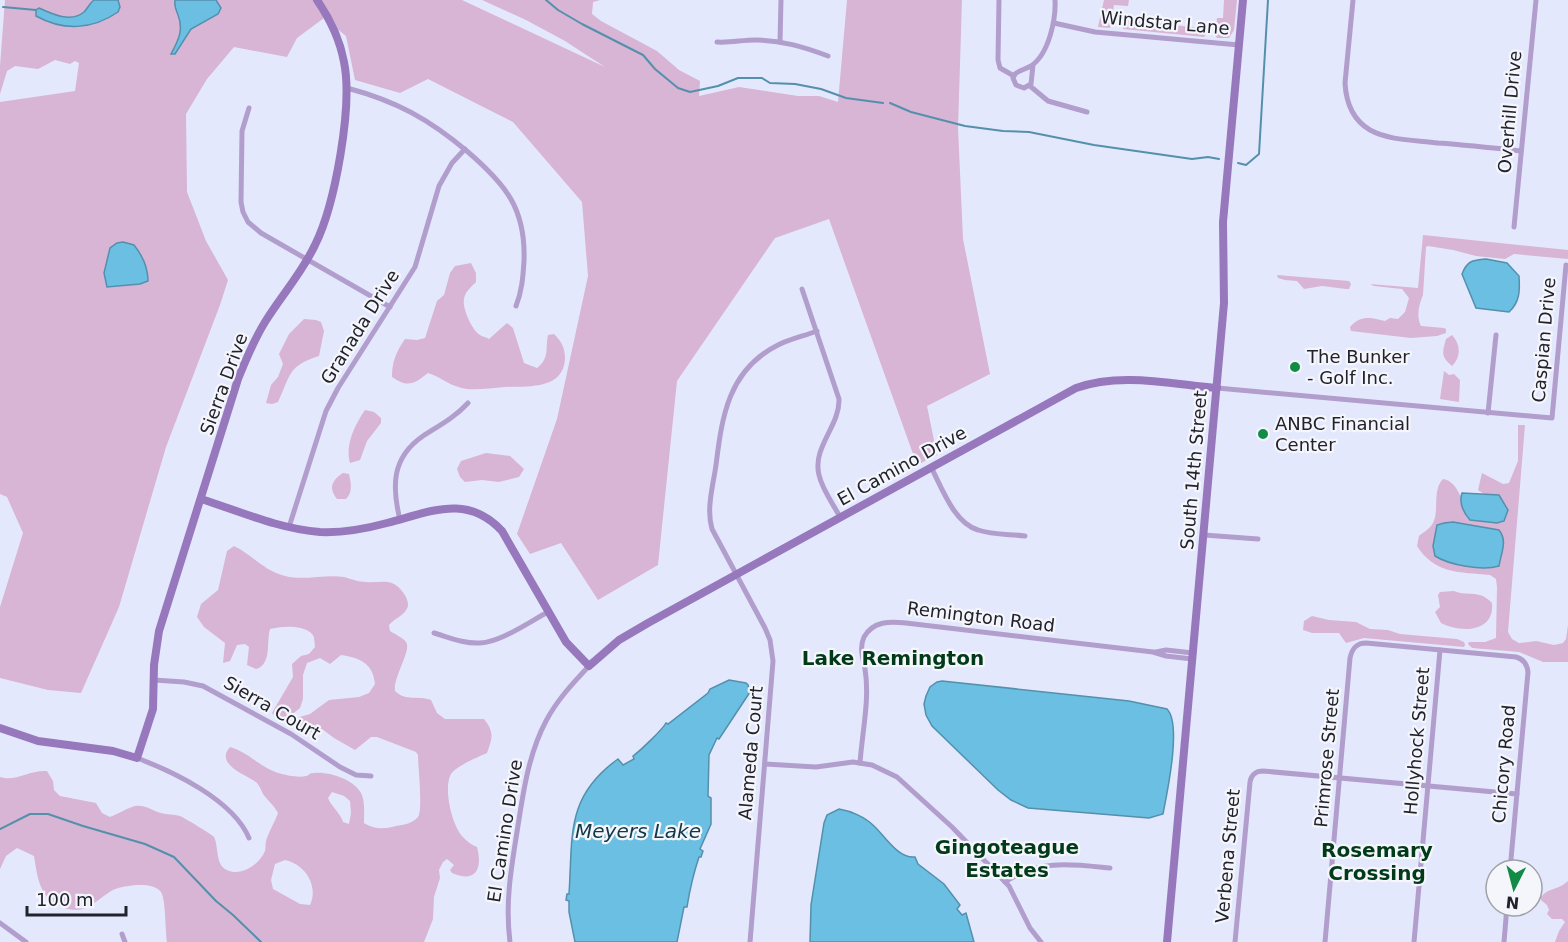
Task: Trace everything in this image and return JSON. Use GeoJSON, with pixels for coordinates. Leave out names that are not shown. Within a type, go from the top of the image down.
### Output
{"type":"FeatureCollection","features":[{"type":"Feature","properties":{"kind":"street","name":"Sierra Drive"},"geometry":{"type":"LineString","coordinates":[[137,758],[153,709],[159,631],[238,379],[266,321],[308,260],[321,232],[332,197],[345,118],[347,88],[342,51],[334,30],[317,0]]}},
{"type":"Feature","properties":{"kind":"street"},"geometry":{"type":"LineString","coordinates":[[780,42],[781,0]]}},
{"type":"Feature","properties":{"kind":"street"},"geometry":{"type":"LineString","coordinates":[[999,0],[998,60],[1000,68],[1014,76],[1016,86],[1024,88],[1030,86],[1033,79],[1033,65]]}},
{"type":"Feature","properties":{"kind":"street"},"geometry":{"type":"LineString","coordinates":[[1014,76],[1018,71],[1033,65],[1047,45],[1054,23],[1055,0]]}},
{"type":"Feature","properties":{"kind":"street","name":"South 14th Street"},"geometry":{"type":"LineString","coordinates":[[1167,942],[1224,303],[1223,222],[1243,0]]}},
{"type":"Feature","properties":{"kind":"street"},"geometry":{"type":"LineString","coordinates":[[1353,0],[1345,83],[1352,112],[1359,122],[1370,130],[1396,139],[1521,151]]}},
{"type":"Feature","properties":{"kind":"street","name":"Overhill Drive"},"geometry":{"type":"LineString","coordinates":[[1514,227],[1536,0]]}},
{"type":"Feature","properties":{"kind":"street","name":"Windstar Lane"},"geometry":{"type":"LineString","coordinates":[[1054,23],[1095,32],[1239,45]]}},
{"type":"Feature","properties":{"kind":"street"},"geometry":{"type":"LineString","coordinates":[[717,42],[731,44],[754,40],[780,42],[801,46],[828,56]]}},
{"type":"Feature","properties":{"kind":"street"},"geometry":{"type":"LineString","coordinates":[[1030,86],[1048,101],[1087,112]]}},
{"type":"Feature","properties":{"kind":"street"},"geometry":{"type":"LineString","coordinates":[[347,88],[391,102],[436,126],[499,180],[519,217],[524,238],[523,284],[516,306]]}},
{"type":"Feature","properties":{"kind":"street"},"geometry":{"type":"LineString","coordinates":[[249,108],[242,131],[240,194],[243,212],[248,222],[261,233],[390,307]]}},
{"type":"Feature","properties":{"kind":"street","name":"Granada Drive"},"geometry":{"type":"LineString","coordinates":[[289,527],[326,411],[338,388],[409,278],[420,254],[432,204],[439,186],[452,163],[465,149]]}},
{"type":"Feature","properties":{"kind":"street","name":"Caspian Drive"},"geometry":{"type":"LineString","coordinates":[[1552,418],[1566,265]]}},
{"type":"Feature","properties":{"kind":"street"},"geometry":{"type":"LineString","coordinates":[[802,289],[837,390],[839,405],[837,415],[819,454],[818,474],[840,517]]}},
{"type":"Feature","properties":{"kind":"street","name":"Alameda Court"},"geometry":{"type":"LineString","coordinates":[[750,942],[773,673],[772,649],[765,628],[712,529],[709,517],[724,411],[735,386],[760,356],[777,346],[817,331]]}},
{"type":"Feature","properties":{"kind":"street"},"geometry":{"type":"LineString","coordinates":[[1488,412],[1496,335]]}},
{"type":"Feature","properties":{"kind":"street","name":"El Camino Drive"},"geometry":{"type":"LineString","coordinates":[[510,942],[507,911],[509,888],[529,766],[535,745],[550,714],[567,690],[589,666],[626,635],[1070,391],[1088,384],[1122,380],[1552,418]]}},
{"type":"Feature","properties":{"kind":"street"},"geometry":{"type":"LineString","coordinates":[[400,520],[394,489],[396,473],[406,452],[418,440],[451,419],[468,403]]}},
{"type":"Feature","properties":{"kind":"street"},"geometry":{"type":"LineString","coordinates":[[931,467],[957,515],[967,525],[980,531],[1025,536]]}},
{"type":"Feature","properties":{"kind":"street"},"geometry":{"type":"LineString","coordinates":[[201,499],[289,527],[312,531],[360,530],[450,508],[468,510],[485,516],[495,523],[506,536],[570,647],[589,666]]}},
{"type":"Feature","properties":{"kind":"street"},"geometry":{"type":"LineString","coordinates":[[1203,535],[1258,539]]}},
{"type":"Feature","properties":{"kind":"street"},"geometry":{"type":"LineString","coordinates":[[434,633],[464,642],[483,643],[498,638],[548,612]]}},
{"type":"Feature","properties":{"kind":"street","name":"Remington Road"},"geometry":{"type":"LineString","coordinates":[[860,763],[866,693],[862,648],[865,636],[882,623],[906,623],[1153,652],[1166,656],[1192,656]]}},
{"type":"Feature","properties":{"kind":"street","name":"Primrose Street"},"geometry":{"type":"LineString","coordinates":[[1325,942],[1350,658],[1353,648],[1362,643],[1440,650]]}},
{"type":"Feature","properties":{"kind":"street","name":"Chicory Road"},"geometry":{"type":"LineString","coordinates":[[1440,650],[1516,657],[1525,662],[1528,672],[1511,858]]}},
{"type":"Feature","properties":{"kind":"street","name":"Hollyhock Street"},"geometry":{"type":"LineString","coordinates":[[1414,942],[1440,650]]}},
{"type":"Feature","properties":{"kind":"street","name":"Sierra Court"},"geometry":{"type":"LineString","coordinates":[[154,680],[203,686],[291,734],[340,767],[356,775],[371,776]]}},
{"type":"Feature","properties":{"kind":"street"},"geometry":{"type":"LineString","coordinates":[[0,728],[38,741],[98,749],[137,758],[179,777],[209,795],[240,822],[249,838]]}},
{"type":"Feature","properties":{"kind":"street"},"geometry":{"type":"LineString","coordinates":[[765,764],[816,767],[860,763],[882,769],[904,782],[1005,882],[1030,928],[1041,942]]}},
{"type":"Feature","properties":{"kind":"street","name":"Verbena Street"},"geometry":{"type":"LineString","coordinates":[[1235,942],[1250,779],[1253,774],[1263,771],[1341,777]]}},
{"type":"Feature","properties":{"kind":"street"},"geometry":{"type":"LineString","coordinates":[[1341,777],[1517,794]]}},
{"type":"Feature","properties":{"kind":"street"},"geometry":{"type":"LineString","coordinates":[[1005,882],[1026,871],[1051,864],[1110,868]]}},
{"type":"Feature","properties":{"kind":"street"},"geometry":{"type":"LineString","coordinates":[[1504,942],[1506,918]]}},
{"type":"Feature","properties":{"kind":"street"},"geometry":{"type":"LineString","coordinates":[[0,923],[26,942]]}},
{"type":"Feature","properties":{"kind":"street"},"geometry":{"type":"LineString","coordinates":[[122,934],[125,942]]}},
{"type":"Feature","properties":{"kind":"shaded area"},"geometry":{"type":"Polygon","coordinates":[[[5,0],[462,0],[605,67],[565,41],[482,0],[600,0],[593,2],[592,14],[657,51],[679,70],[700,81],[699,96],[739,87],[798,96],[819,96],[838,102],[847,0],[962,0],[958,128],[963,239],[990,374],[927,406],[937,455],[917,465],[829,219],[775,238],[677,381],[658,565],[598,600],[561,543],[530,554],[517,534],[557,419],[588,276],[582,202],[513,122],[428,79],[400,93],[355,80],[346,36],[324,18],[297,38],[287,57],[234,47],[207,79],[186,114],[187,192],[206,241],[228,280],[220,305],[166,447],[119,607],[81,693],[48,690],[0,678],[0,607],[23,533],[7,497],[0,494],[0,102],[75,91],[79,63],[75,61],[70,64],[55,60],[38,69],[15,66],[7,71],[0,94],[5,0]]]}},
{"type":"Feature","properties":{"kind":"shaded area"},"geometry":{"type":"Polygon","coordinates":[[[1104,0],[1129,0],[1128,6],[1114,5],[1110,28],[1098,27],[1104,0]]]}},
{"type":"Feature","properties":{"kind":"shaded area"},"geometry":{"type":"Polygon","coordinates":[[[1224,0],[1237,0],[1234,30],[1229,38],[1217,38],[1215,35],[1217,18],[1223,18],[1224,0]]]}},
{"type":"Feature","properties":{"kind":"shaded area"},"geometry":{"type":"Polygon","coordinates":[[[1128,20],[1201,28],[1206,34],[1204,37],[1123,29],[1122,23],[1128,20]]]}},
{"type":"Feature","properties":{"kind":"shaded area"},"geometry":{"type":"Polygon","coordinates":[[[1423,235],[1568,250],[1568,259],[1514,254],[1505,259],[1476,256],[1428,246],[1426,247],[1423,295],[1418,314],[1421,326],[1444,328],[1446,333],[1411,338],[1351,331],[1350,327],[1358,320],[1398,319],[1405,312],[1409,298],[1402,289],[1370,284],[1418,288],[1423,235]]]}},
{"type":"Feature","properties":{"kind":"shaded area"},"geometry":{"type":"Polygon","coordinates":[[[471,263],[476,273],[476,282],[468,290],[464,303],[474,329],[489,339],[507,323],[513,328],[524,363],[537,368],[544,361],[548,335],[554,334],[562,345],[565,355],[563,369],[558,376],[551,381],[534,386],[476,389],[456,386],[428,373],[411,383],[402,383],[392,377],[395,357],[405,339],[425,338],[437,301],[444,295],[450,273],[455,266],[471,263]]]}},
{"type":"Feature","properties":{"kind":"shaded area"},"geometry":{"type":"Polygon","coordinates":[[[1277,275],[1349,281],[1351,284],[1349,289],[1322,286],[1304,289],[1297,281],[1278,278],[1277,275]]]}},
{"type":"Feature","properties":{"kind":"shaded area"},"geometry":{"type":"Polygon","coordinates":[[[304,319],[321,322],[324,331],[319,356],[301,363],[292,372],[278,402],[266,403],[271,385],[278,377],[283,364],[279,354],[289,334],[304,319]]]}},
{"type":"Feature","properties":{"kind":"shaded area"},"geometry":{"type":"Polygon","coordinates":[[[1452,335],[1459,351],[1452,366],[1444,357],[1443,351],[1446,339],[1452,335]]]}},
{"type":"Feature","properties":{"kind":"shaded area"},"geometry":{"type":"Polygon","coordinates":[[[1444,371],[1449,375],[1454,374],[1460,380],[1459,402],[1440,399],[1444,371]]]}},
{"type":"Feature","properties":{"kind":"shaded area"},"geometry":{"type":"Polygon","coordinates":[[[365,410],[374,412],[381,418],[381,423],[367,441],[360,460],[350,463],[350,442],[365,410]]]}},
{"type":"Feature","properties":{"kind":"shaded area"},"geometry":{"type":"Polygon","coordinates":[[[1518,425],[1525,425],[1508,632],[1512,639],[1519,643],[1536,641],[1554,645],[1563,643],[1566,639],[1568,625],[1568,662],[1543,662],[1519,652],[1472,648],[1469,642],[1485,642],[1496,638],[1496,579],[1490,575],[1458,572],[1440,567],[1424,555],[1417,546],[1419,536],[1434,521],[1437,490],[1443,479],[1449,481],[1457,489],[1470,520],[1497,523],[1504,521],[1508,510],[1494,494],[1484,494],[1478,490],[1482,473],[1503,484],[1509,483],[1518,461],[1518,425]]]}},
{"type":"Feature","properties":{"kind":"shaded area"},"geometry":{"type":"Polygon","coordinates":[[[486,453],[510,456],[524,469],[519,477],[499,482],[482,480],[465,482],[457,469],[461,461],[486,453]]]}},
{"type":"Feature","properties":{"kind":"shaded area"},"geometry":{"type":"Polygon","coordinates":[[[343,473],[349,474],[351,490],[346,499],[337,499],[332,485],[343,473]]]}},
{"type":"Feature","properties":{"kind":"shaded area"},"geometry":{"type":"Polygon","coordinates":[[[234,546],[270,570],[285,576],[300,578],[337,576],[363,582],[388,582],[396,585],[406,596],[408,606],[403,614],[389,625],[390,631],[403,639],[407,646],[395,691],[403,696],[431,700],[437,713],[445,719],[484,719],[490,728],[491,739],[487,753],[457,768],[451,774],[448,788],[450,806],[458,831],[465,840],[477,847],[478,868],[472,875],[460,876],[452,873],[450,870],[454,865],[447,859],[443,862],[439,870],[440,878],[434,897],[433,919],[424,942],[167,942],[164,902],[161,892],[152,886],[138,885],[118,888],[86,908],[74,910],[56,904],[46,896],[39,882],[34,856],[17,848],[6,856],[0,869],[0,777],[11,778],[47,771],[53,781],[54,790],[60,796],[96,803],[102,813],[110,817],[135,806],[180,816],[214,837],[223,868],[232,872],[244,871],[254,865],[265,851],[266,840],[278,813],[256,782],[228,763],[226,753],[230,747],[278,773],[300,777],[314,773],[327,773],[348,781],[362,795],[364,823],[372,827],[402,825],[418,817],[420,797],[416,752],[377,737],[371,737],[355,750],[322,729],[305,732],[296,726],[296,718],[310,714],[329,700],[359,697],[369,693],[375,684],[372,671],[368,666],[360,660],[341,655],[330,664],[320,658],[307,663],[303,675],[303,699],[300,708],[285,720],[277,718],[272,713],[293,677],[292,664],[301,656],[309,654],[315,647],[311,633],[294,627],[270,629],[266,658],[261,666],[256,669],[247,665],[249,647],[245,644],[237,645],[230,661],[223,663],[225,643],[204,627],[197,617],[201,604],[218,590],[227,551],[234,546]],[[332,792],[328,798],[343,822],[349,824],[350,801],[332,792]],[[285,860],[275,864],[271,880],[273,889],[300,904],[310,905],[313,891],[308,877],[299,866],[285,860]]]}},
{"type":"Feature","properties":{"kind":"shaded area"},"geometry":{"type":"Polygon","coordinates":[[[1454,591],[1483,596],[1492,603],[1488,620],[1475,628],[1466,629],[1441,623],[1435,612],[1440,607],[1438,595],[1440,592],[1454,591]]]}},
{"type":"Feature","properties":{"kind":"shaded area"},"geometry":{"type":"Polygon","coordinates":[[[1312,616],[1356,622],[1370,629],[1388,630],[1400,634],[1457,639],[1465,645],[1464,647],[1364,638],[1346,643],[1339,633],[1312,633],[1303,630],[1304,621],[1312,616]]]}},
{"type":"Feature","properties":{"kind":"shaded area"},"geometry":{"type":"Polygon","coordinates":[[[1568,881],[1568,942],[1555,942],[1565,922],[1562,919],[1552,919],[1547,914],[1549,910],[1544,902],[1544,894],[1568,881]]]}},
{"type":"Feature","properties":{"kind":"water"},"geometry":{"type":"Polygon","coordinates":[[[94,0],[118,0],[120,7],[118,12],[108,18],[88,25],[67,26],[36,16],[36,10],[39,8],[50,13],[73,17],[84,12],[94,0]]]}},
{"type":"Feature","properties":{"kind":"water"},"geometry":{"type":"Polygon","coordinates":[[[175,0],[216,0],[221,8],[218,14],[191,29],[175,54],[171,54],[180,31],[175,0]]]}},
{"type":"Feature","properties":{"kind":"water"},"geometry":{"type":"Polygon","coordinates":[[[123,242],[134,245],[140,253],[146,267],[148,281],[140,284],[107,287],[104,273],[110,248],[123,242]]]}},
{"type":"Feature","properties":{"kind":"water"},"geometry":{"type":"Polygon","coordinates":[[[1486,259],[1507,263],[1519,276],[1518,296],[1509,312],[1476,308],[1462,274],[1471,262],[1486,259]]]}},
{"type":"Feature","properties":{"kind":"water"},"geometry":{"type":"Polygon","coordinates":[[[1462,493],[1499,495],[1508,510],[1504,521],[1497,523],[1470,520],[1462,507],[1462,493]]]}},
{"type":"Feature","properties":{"kind":"water"},"geometry":{"type":"Polygon","coordinates":[[[1453,522],[1499,530],[1503,543],[1499,566],[1484,568],[1466,566],[1435,556],[1433,546],[1437,525],[1453,522]]]}},
{"type":"Feature","properties":{"kind":"water","name":"Meyers Lake"},"geometry":{"type":"Polygon","coordinates":[[[729,680],[746,683],[750,692],[719,739],[717,738],[709,755],[708,796],[711,798],[711,824],[700,849],[703,851],[695,870],[687,907],[684,907],[677,942],[575,942],[569,901],[566,900],[569,894],[572,836],[580,803],[601,773],[618,759],[623,765],[634,759],[633,756],[666,723],[668,724],[710,689],[729,680]]]}},
{"type":"Feature","properties":{"kind":"water"},"geometry":{"type":"Polygon","coordinates":[[[942,681],[1129,701],[1167,709],[1171,717],[1173,743],[1163,814],[1149,818],[1028,808],[1011,800],[932,726],[926,715],[924,704],[930,687],[942,681]]]}},
{"type":"Feature","properties":{"kind":"water"},"geometry":{"type":"Polygon","coordinates":[[[839,809],[866,820],[892,846],[909,857],[915,857],[918,864],[944,884],[960,905],[957,909],[962,915],[966,913],[974,942],[810,942],[811,905],[824,823],[827,815],[839,809]]]}},
{"type":"Feature","properties":{"kind":"waterway"},"geometry":{"type":"LineString","coordinates":[[546,0],[582,24],[643,55],[655,69],[678,88],[690,92],[718,86],[738,78],[762,78],[770,83],[795,84],[821,89],[846,98],[883,103]]}},
{"type":"Feature","properties":{"kind":"waterway"},"geometry":{"type":"LineString","coordinates":[[1238,163],[1246,165],[1259,154],[1268,0]]}},
{"type":"Feature","properties":{"kind":"waterway"},"geometry":{"type":"LineString","coordinates":[[3,7],[36,10]]}},
{"type":"Feature","properties":{"kind":"waterway"},"geometry":{"type":"LineString","coordinates":[[890,103],[911,112],[965,126],[1029,132],[1094,145],[1192,159],[1208,157],[1219,159]]}},
{"type":"Feature","properties":{"kind":"waterway"},"geometry":{"type":"LineString","coordinates":[[0,829],[30,814],[48,814],[145,844],[174,857],[216,901],[261,942]]}},
{"type":"Feature","properties":{"kind":"place","name":"The Bunker - Golf Inc."},"geometry":{"type":"Point","coordinates":[1295,367]}},
{"type":"Feature","properties":{"kind":"place","name":"ANBC Financial Center"},"geometry":{"type":"Point","coordinates":[1263,434]}},
{"type":"Feature","properties":{"kind":"district","name":"Lake Remington"},"geometry":{"type":"Point","coordinates":[893,658]}},
{"type":"Feature","properties":{"kind":"district","name":"Gingoteague Estates"},"geometry":{"type":"Point","coordinates":[1007,858]}},
{"type":"Feature","properties":{"kind":"district","name":"Rosemary Crossing"},"geometry":{"type":"Point","coordinates":[1377,862]}}]}
